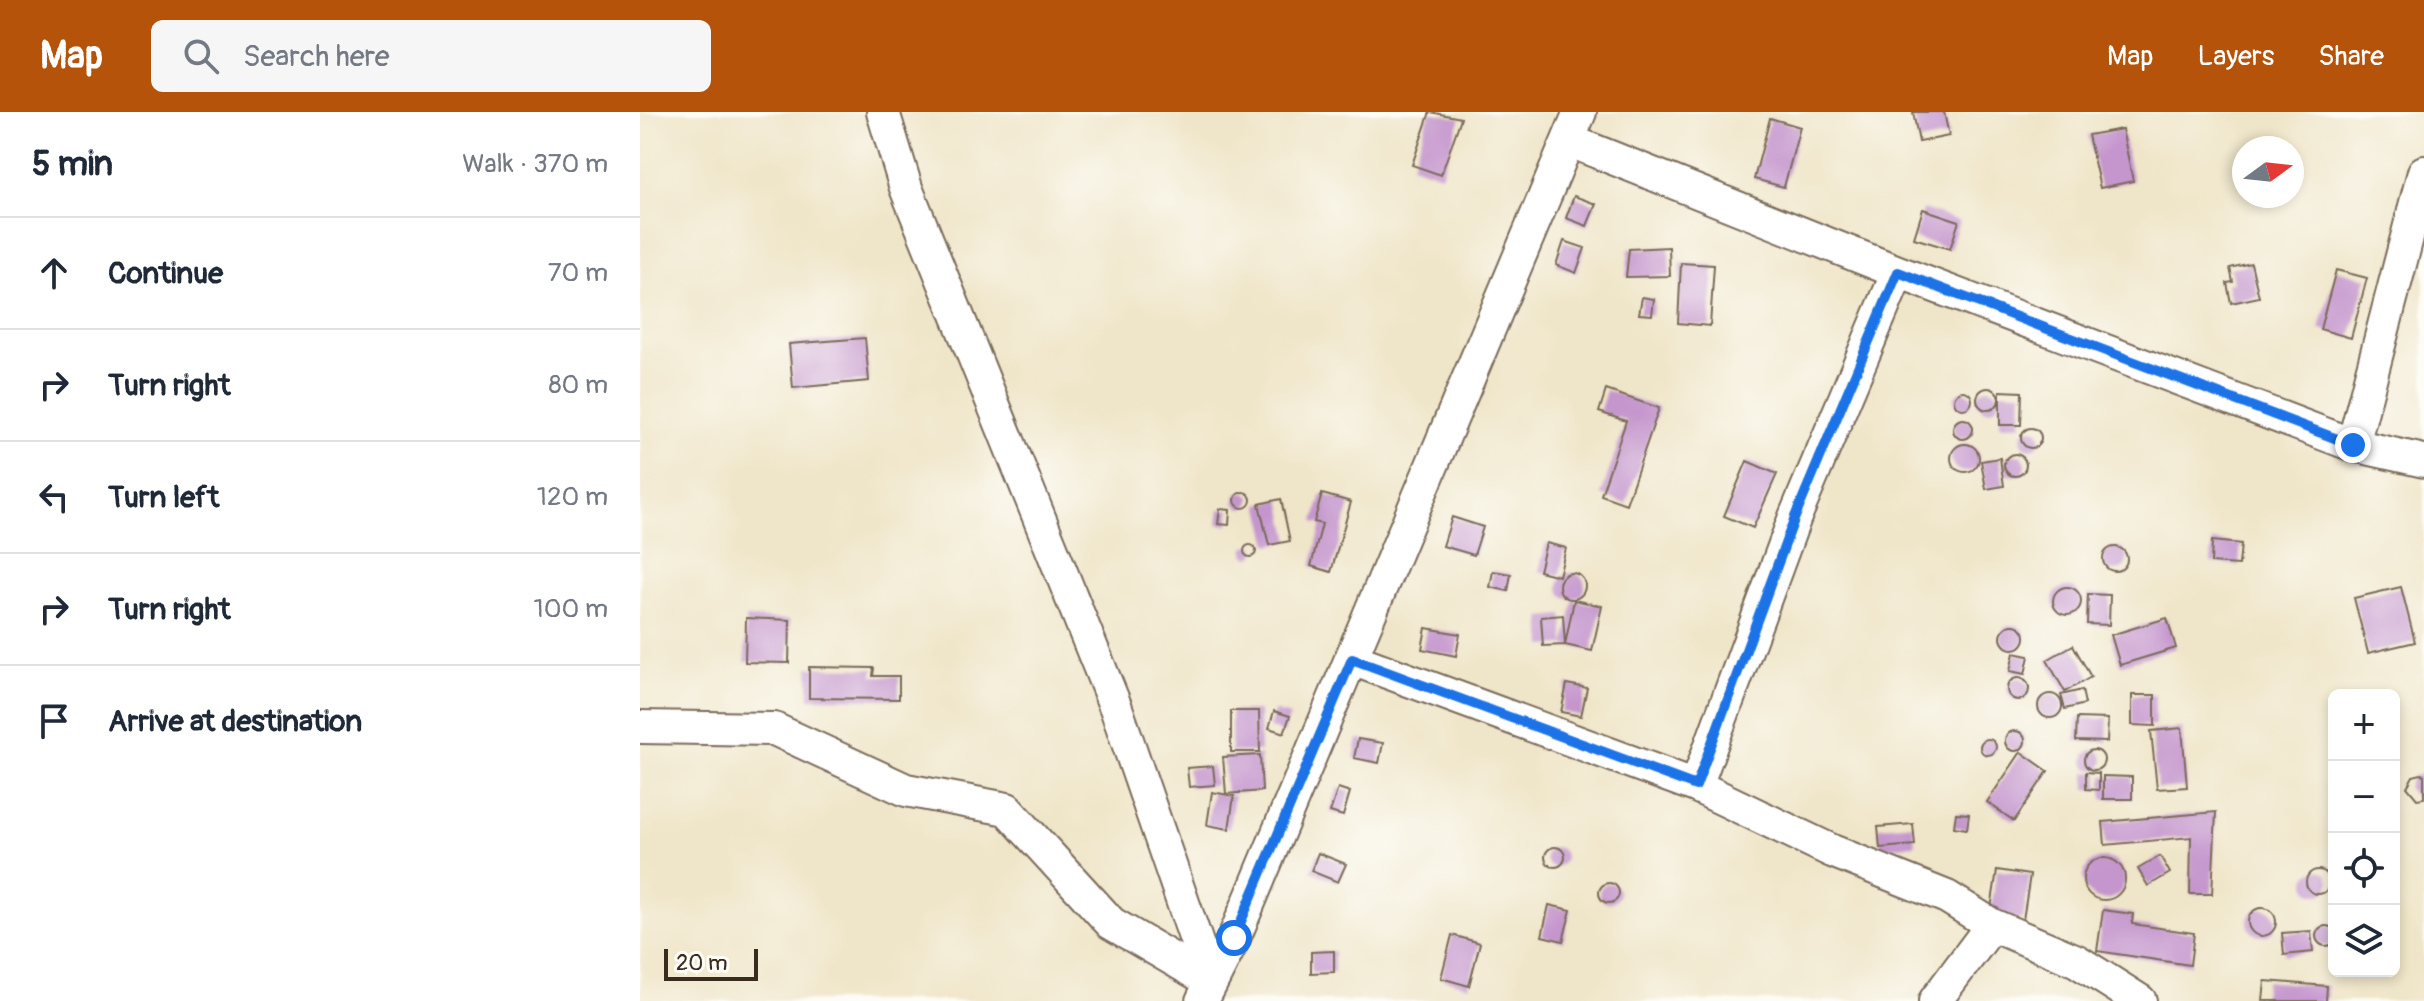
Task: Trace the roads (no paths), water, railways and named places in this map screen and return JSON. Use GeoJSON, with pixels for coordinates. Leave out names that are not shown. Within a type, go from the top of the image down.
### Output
{"type":"FeatureCollection","features":[{"type":"Feature","properties":{"kind":"street"},"geometry":{"type":"LineString","coordinates":[[883,112],[906,188],[1116,708],[1206,991]]}},
{"type":"Feature","properties":{"kind":"street"},"geometry":{"type":"LineString","coordinates":[[1206,991],[1234,938],[1575,126],[1898,272],[2353,445],[2424,461]]}},
{"type":"Feature","properties":{"kind":"street"},"geometry":{"type":"LineString","coordinates":[[2353,445],[2413,262],[2424,172]]}},
{"type":"Feature","properties":{"kind":"street"},"geometry":{"type":"LineString","coordinates":[[1696,786],[1795,517],[1898,272]]}},
{"type":"Feature","properties":{"kind":"street"},"geometry":{"type":"LineString","coordinates":[[1352,659],[1696,786],[1832,851],[1947,897],[1992,925],[2077,961],[2140,1001]]}},
{"type":"Feature","properties":{"kind":"street"},"geometry":{"type":"LineString","coordinates":[[640,727],[774,729],[906,790],[1007,809],[1111,923],[1206,991]]}},
{"type":"Feature","properties":{"kind":"street"},"geometry":{"type":"LineString","coordinates":[[1935,1001],[1992,925]]}}]}
